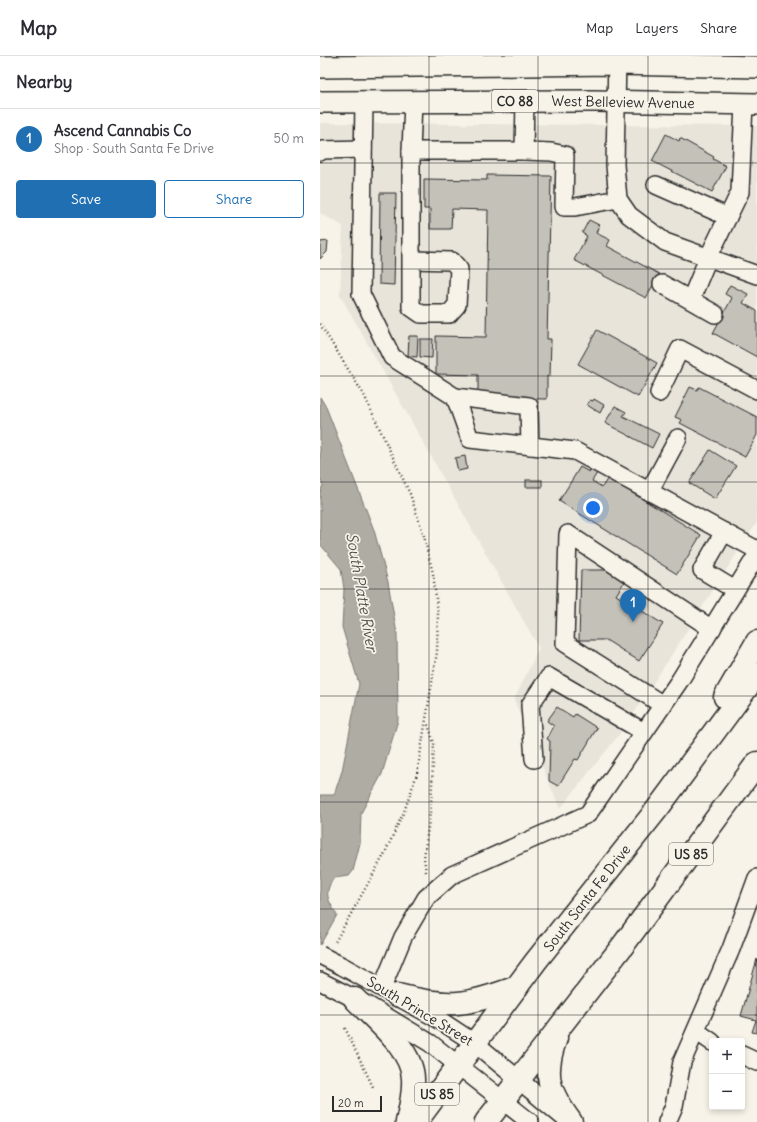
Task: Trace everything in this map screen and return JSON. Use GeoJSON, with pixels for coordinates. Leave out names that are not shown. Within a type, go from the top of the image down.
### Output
{"type":"FeatureCollection","features":[{"type":"Feature","properties":{"kind":"highway"},"geometry":{"type":"LineString","coordinates":[[658,808],[719,709],[757,642]]}},
{"type":"Feature","properties":{"kind":"highway","name":"South Santa Fe Drive"},"geometry":{"type":"LineString","coordinates":[[416,1122],[476,1044],[517,986],[658,808],[757,674]]}},
{"type":"Feature","properties":{"kind":"highway","name":"US 85"},"geometry":{"type":"LineString","coordinates":[[486,1122],[624,944],[757,763]]}},
{"type":"Feature","properties":{"kind":"highway"},"geometry":{"type":"LineString","coordinates":[[624,944],[757,781]]}},
{"type":"Feature","properties":{"kind":"highway"},"geometry":{"type":"LineString","coordinates":[[390,991],[427,1002],[458,1004],[482,999],[517,986]]}},
{"type":"Feature","properties":{"kind":"highway"},"geometry":{"type":"LineString","coordinates":[[355,999],[401,1048],[409,1060],[413,1079],[407,1122]]}},
{"type":"Feature","properties":{"kind":"highway"},"geometry":{"type":"LineString","coordinates":[[559,1029],[550,1056],[550,1086],[557,1103],[570,1122]]}},
{"type":"Feature","properties":{"kind":"main road"},"geometry":{"type":"LineString","coordinates":[[320,67],[354,61],[617,60],[757,67]]}},
{"type":"Feature","properties":{"kind":"main road","name":"West Belleview Avenue"},"geometry":{"type":"LineString","coordinates":[[320,102],[617,101],[751,104]]}},
{"type":"Feature","properties":{"kind":"street"},"geometry":{"type":"LineString","coordinates":[[617,60],[615,165],[618,199],[629,215],[665,242],[757,275]]}},
{"type":"Feature","properties":{"kind":"street"},"geometry":{"type":"LineString","coordinates":[[524,151],[525,101]]}},
{"type":"Feature","properties":{"kind":"street"},"geometry":{"type":"LineString","coordinates":[[364,102],[361,294],[392,358],[455,397],[529,406],[530,446]]}},
{"type":"Feature","properties":{"kind":"street"},"geometry":{"type":"LineString","coordinates":[[411,260],[412,102]]}},
{"type":"Feature","properties":{"kind":"street"},"geometry":{"type":"LineString","coordinates":[[691,299],[708,258],[740,192],[751,104]]}},
{"type":"Feature","properties":{"kind":"street"},"geometry":{"type":"LineString","coordinates":[[320,152],[322,150],[363,149]]}},
{"type":"Feature","properties":{"kind":"street"},"geometry":{"type":"LineString","coordinates":[[411,151],[524,151],[551,152],[566,155],[564,207],[575,207],[618,199]]}},
{"type":"Feature","properties":{"kind":"street"},"geometry":{"type":"LineString","coordinates":[[656,185],[728,217]]}},
{"type":"Feature","properties":{"kind":"street"},"geometry":{"type":"LineString","coordinates":[[662,284],[691,299],[715,314]]}},
{"type":"Feature","properties":{"kind":"street"},"geometry":{"type":"LineString","coordinates":[[659,393],[680,349],[757,390]]}},
{"type":"Feature","properties":{"kind":"street"},"geometry":{"type":"LineString","coordinates":[[455,397],[470,439],[575,451],[757,550]]}},
{"type":"Feature","properties":{"kind":"street"},"geometry":{"type":"LineString","coordinates":[[649,492],[678,438]]}},
{"type":"Feature","properties":{"kind":"street"},"geometry":{"type":"LineString","coordinates":[[724,532],[702,570],[735,590]]}},
{"type":"Feature","properties":{"kind":"street"},"geometry":{"type":"LineString","coordinates":[[662,705],[565,643],[568,534],[712,629]]}},
{"type":"Feature","properties":{"kind":"street"},"geometry":{"type":"LineString","coordinates":[[390,991],[403,937],[426,898],[452,875],[588,814],[712,629],[757,555]]}},
{"type":"Feature","properties":{"kind":"street"},"geometry":{"type":"LineString","coordinates":[[534,758],[530,705],[549,677],[644,732]]}},
{"type":"Feature","properties":{"kind":"street"},"geometry":{"type":"LineString","coordinates":[[667,1122],[674,1106],[682,1062],[731,949],[757,878]]}},
{"type":"Feature","properties":{"kind":"street","name":"South Prince Street"},"geometry":{"type":"LineString","coordinates":[[320,955],[390,991],[438,1019],[476,1044],[570,1122]]}},
{"type":"Feature","properties":{"kind":"street","name":"South Prince Street"},"geometry":{"type":"LineString","coordinates":[[326,984],[400,1023],[430,1043],[530,1122]]}},
{"type":"Feature","properties":{"kind":"street"},"geometry":{"type":"LineString","coordinates":[[696,1031],[709,1040]]}},
{"type":"Feature","properties":{"kind":"street"},"geometry":{"type":"LineString","coordinates":[[745,1057],[757,1062]]}},
{"type":"Feature","properties":{"kind":"path"},"geometry":{"type":"LineString","coordinates":[[320,324],[364,395],[410,494],[424,536],[433,574],[438,613],[437,652],[418,774],[384,855],[333,944]]}},
{"type":"Feature","properties":{"kind":"path"},"geometry":{"type":"LineString","coordinates":[[426,872],[424,858],[431,805],[434,743],[427,722]]}},
{"type":"Feature","properties":{"kind":"path"},"geometry":{"type":"LineString","coordinates":[[345,1028],[374,1089]]}},
{"type":"Feature","properties":{"kind":"shaded area"},"geometry":{"type":"Polygon","coordinates":[[[320,123],[757,126],[757,522],[625,727],[560,809],[514,700],[539,648],[340,295],[343,226],[320,213],[320,123]]]}},
{"type":"Feature","properties":{"kind":"water","name":"South Platte River"},"geometry":{"type":"Polygon","coordinates":[[[320,397],[326,407],[374,530],[388,582],[397,634],[398,720],[382,774],[361,813],[360,843],[353,871],[349,876],[334,878],[329,888],[329,901],[337,915],[320,945],[320,795],[334,795],[342,771],[359,684],[342,627],[344,589],[341,569],[320,544],[320,492],[323,485],[320,478],[320,397]]]}},
{"type":"Feature","properties":{"kind":"building"},"geometry":{"type":"Polygon","coordinates":[[[666,134],[679,141],[680,138],[714,157],[713,159],[726,166],[712,192],[652,161],[666,134]]]}},
{"type":"Feature","properties":{"kind":"building"},"geometry":{"type":"Polygon","coordinates":[[[487,175],[551,176],[547,339],[551,339],[550,376],[547,376],[547,399],[478,398],[478,375],[436,374],[436,336],[486,337],[488,210],[452,209],[451,229],[430,229],[430,209],[424,209],[424,179],[487,180],[487,175]]]}},
{"type":"Feature","properties":{"kind":"building"},"geometry":{"type":"Polygon","coordinates":[[[380,193],[396,193],[394,285],[379,284],[380,193]]]}},
{"type":"Feature","properties":{"kind":"building"},"geometry":{"type":"Polygon","coordinates":[[[589,220],[599,225],[596,233],[610,240],[607,246],[659,274],[646,298],[574,260],[587,236],[582,233],[589,220]]]}},
{"type":"Feature","properties":{"kind":"building"},"geometry":{"type":"Polygon","coordinates":[[[328,241],[327,252],[320,259],[320,242],[328,241]]]}},
{"type":"Feature","properties":{"kind":"building"},"geometry":{"type":"Polygon","coordinates":[[[730,285],[748,294],[743,303],[757,311],[757,357],[713,333],[732,298],[725,294],[730,285]]]}},
{"type":"Feature","properties":{"kind":"building"},"geometry":{"type":"Polygon","coordinates":[[[597,330],[657,363],[638,397],[578,364],[597,330]]]}},
{"type":"Feature","properties":{"kind":"building"},"geometry":{"type":"Polygon","coordinates":[[[409,336],[418,336],[417,357],[408,356],[409,336]]]}},
{"type":"Feature","properties":{"kind":"building"},"geometry":{"type":"Polygon","coordinates":[[[420,339],[433,339],[432,358],[420,357],[420,339]]]}},
{"type":"Feature","properties":{"kind":"building"},"geometry":{"type":"Polygon","coordinates":[[[690,387],[697,390],[699,387],[757,417],[757,435],[745,457],[680,423],[682,420],[675,417],[690,387]]]}},
{"type":"Feature","properties":{"kind":"building"},"geometry":{"type":"Polygon","coordinates":[[[594,399],[604,405],[600,413],[587,405],[590,400],[593,401],[594,399]]]}},
{"type":"Feature","properties":{"kind":"building"},"geometry":{"type":"Polygon","coordinates":[[[615,406],[626,412],[623,416],[659,434],[652,448],[605,423],[615,406]]]}},
{"type":"Feature","properties":{"kind":"building"},"geometry":{"type":"Polygon","coordinates":[[[710,450],[736,466],[715,499],[689,483],[710,450]]]}},
{"type":"Feature","properties":{"kind":"building"},"geometry":{"type":"Polygon","coordinates":[[[465,456],[467,469],[458,471],[455,458],[465,456]]]}},
{"type":"Feature","properties":{"kind":"building"},"geometry":{"type":"Polygon","coordinates":[[[592,466],[599,470],[592,481],[602,487],[608,478],[701,535],[677,574],[559,501],[580,467],[589,472],[592,466]]]}},
{"type":"Feature","properties":{"kind":"building"},"geometry":{"type":"Polygon","coordinates":[[[526,480],[542,480],[542,487],[526,487],[526,480]]]}},
{"type":"Feature","properties":{"kind":"building"},"geometry":{"type":"Polygon","coordinates":[[[581,570],[606,570],[624,582],[616,595],[663,624],[639,661],[606,640],[579,640],[581,570]]]}},
{"type":"Feature","properties":{"kind":"building"},"geometry":{"type":"Polygon","coordinates":[[[557,707],[573,717],[575,714],[597,728],[578,760],[575,759],[558,786],[549,781],[550,741],[547,739],[554,726],[547,721],[557,707]]]}},
{"type":"Feature","properties":{"kind":"building"},"geometry":{"type":"Polygon","coordinates":[[[757,959],[757,1033],[752,1032],[756,1020],[741,1016],[757,959]]]}},
{"type":"Feature","properties":{"kind":"place","name":"Ascend Cannabis Co"},"geometry":{"type":"Point","coordinates":[633,622]}}]}
